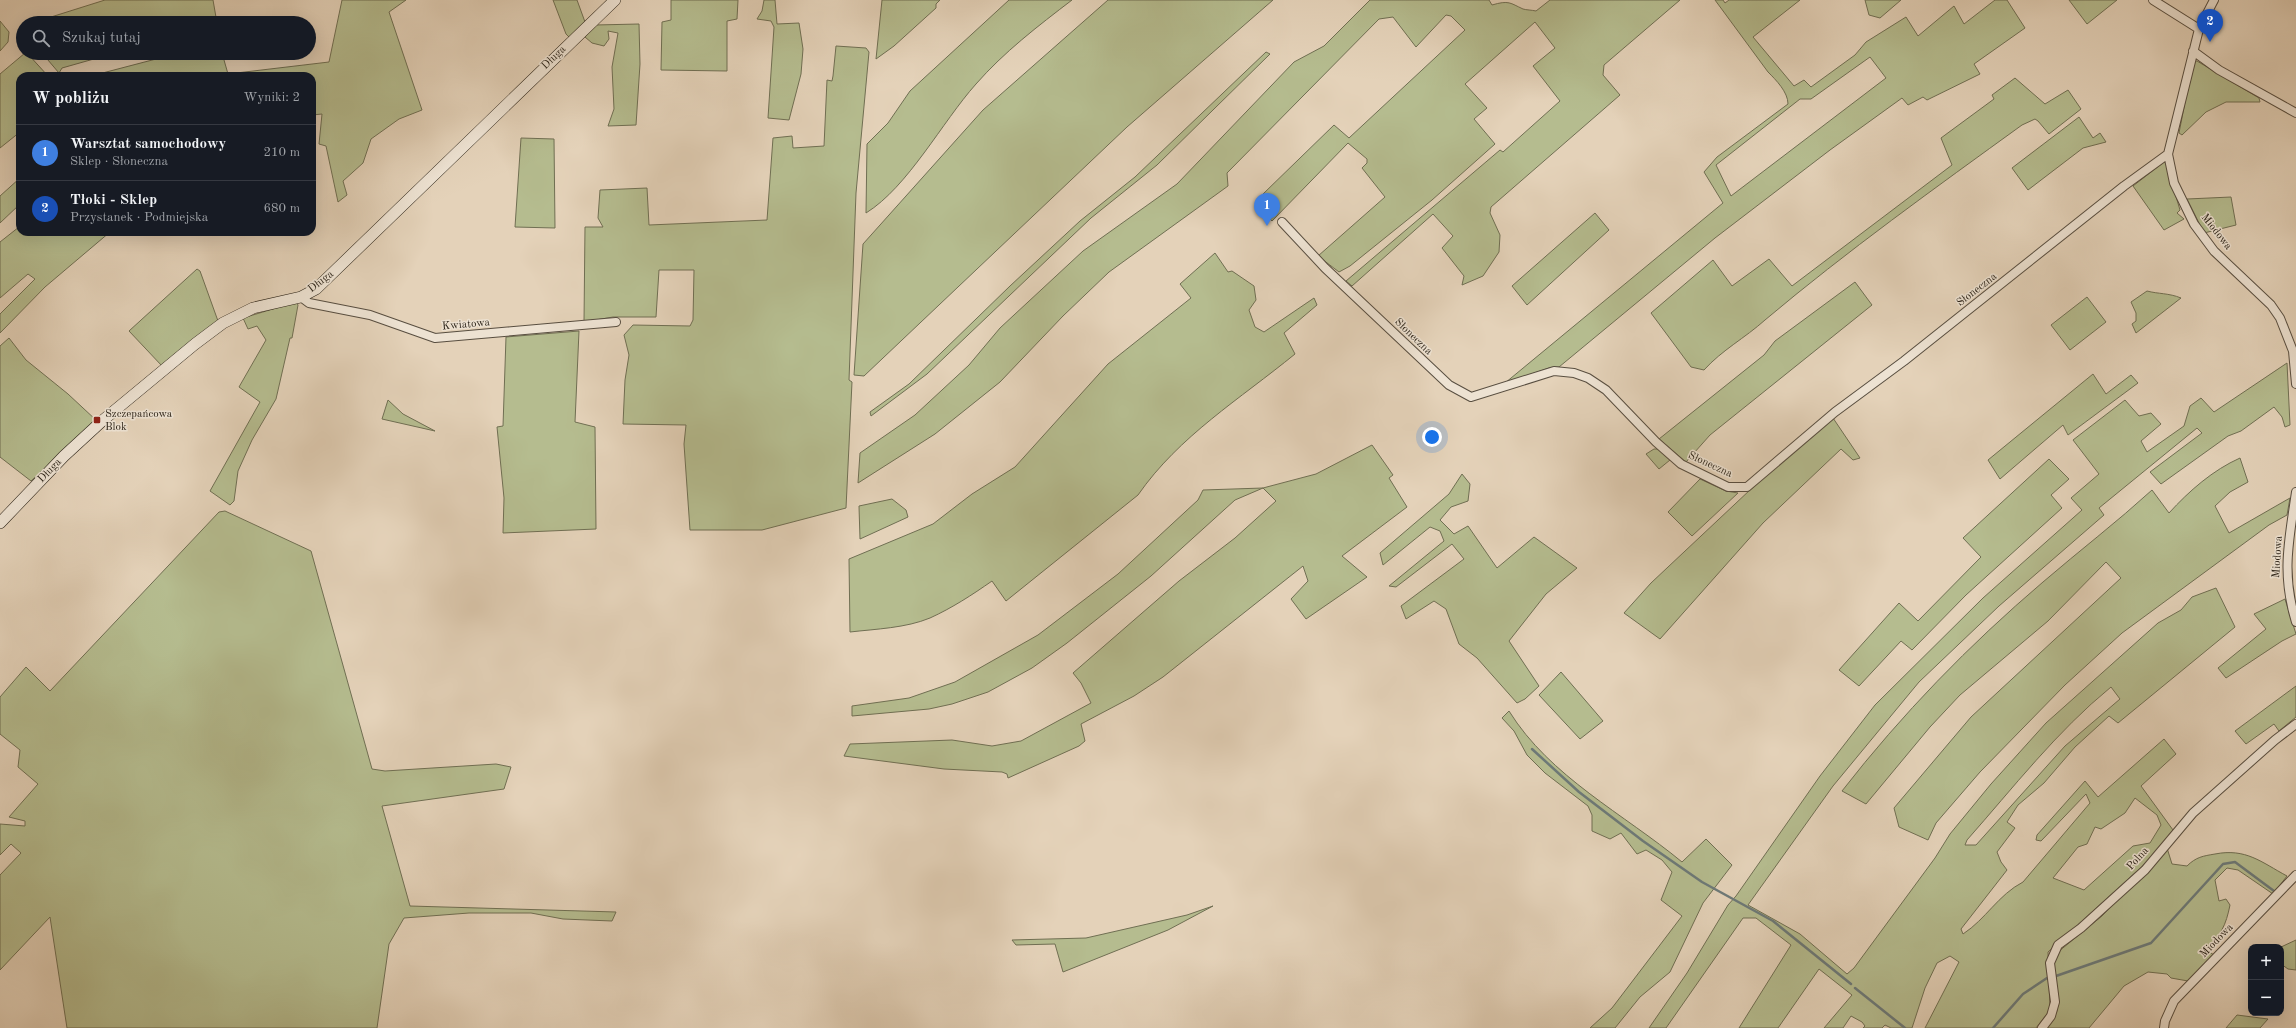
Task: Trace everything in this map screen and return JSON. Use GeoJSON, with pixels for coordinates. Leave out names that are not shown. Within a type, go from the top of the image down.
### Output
{"type":"FeatureCollection","features":[{"type":"Feature","properties":{"kind":"street","name":"Długa"},"geometry":{"type":"LineString","coordinates":[[0,523],[75,446],[195,344],[223,323],[253,308],[301,297],[316,289],[615,0]]}},
{"type":"Feature","properties":{"kind":"street"},"geometry":{"type":"LineString","coordinates":[[2153,0],[2199,29]]}},
{"type":"Feature","properties":{"kind":"street","name":"Miodowa"},"geometry":{"type":"LineString","coordinates":[[2214,0],[2199,29],[2168,154],[2174,182],[2194,224],[2214,251],[2272,305],[2280,318],[2293,350],[2296,384]]}},
{"type":"Feature","properties":{"kind":"street"},"geometry":{"type":"LineString","coordinates":[[2193,51],[2219,70],[2296,112]]}},
{"type":"Feature","properties":{"kind":"street","name":"Słoneczna"},"geometry":{"type":"LineString","coordinates":[[1282,222],[1325,268],[1449,385],[1471,398],[1554,371],[1574,373],[1588,378],[1606,390],[1656,442],[1680,464],[1728,487],[1747,487],[1835,412],[1922,348],[2124,186],[2168,154]]}},
{"type":"Feature","properties":{"kind":"street","name":"Kwiatowa"},"geometry":{"type":"LineString","coordinates":[[301,297],[309,303],[370,315],[435,338],[616,322]]}},
{"type":"Feature","properties":{"kind":"street","name":"Miodowa"},"geometry":{"type":"LineString","coordinates":[[2296,492],[2286,562],[2286,578],[2296,622]]}},
{"type":"Feature","properties":{"kind":"street","name":"Polna"},"geometry":{"type":"LineString","coordinates":[[2042,1028],[2052,1016],[2055,1002],[2050,963],[2058,945],[2081,928],[2145,870],[2193,813],[2275,740],[2296,724]]}},
{"type":"Feature","properties":{"kind":"street","name":"Miodowa"},"geometry":{"type":"LineString","coordinates":[[2164,1028],[2165,1021],[2174,1001],[2296,875]]}},
{"type":"Feature","properties":{"kind":"green space"},"geometry":{"type":"Polygon","coordinates":[[[105,0],[213,0],[216,16],[54,16],[105,0]]]}},
{"type":"Feature","properties":{"kind":"green space"},"geometry":{"type":"Polygon","coordinates":[[[342,0],[406,0],[389,12],[422,110],[399,119],[371,139],[363,163],[343,181],[347,195],[338,202],[326,146],[319,144],[322,114],[316,115],[316,72],[245,72],[329,62],[342,0]]]}},
{"type":"Feature","properties":{"kind":"green space"},"geometry":{"type":"Polygon","coordinates":[[[553,0],[577,0],[585,22],[570,38],[566,34],[553,0]]]}},
{"type":"Feature","properties":{"kind":"green space"},"geometry":{"type":"Polygon","coordinates":[[[671,0],[738,0],[737,19],[727,21],[727,71],[661,70],[662,22],[671,20],[671,0]]]}},
{"type":"Feature","properties":{"kind":"green space"},"geometry":{"type":"Polygon","coordinates":[[[764,0],[775,0],[777,24],[799,23],[803,49],[801,74],[789,120],[768,118],[774,27],[771,21],[757,19],[762,11],[764,0]]]}},
{"type":"Feature","properties":{"kind":"green space"},"geometry":{"type":"Polygon","coordinates":[[[882,0],[940,0],[936,4],[936,8],[894,46],[876,59],[882,0]]]}},
{"type":"Feature","properties":{"kind":"green space"},"geometry":{"type":"Polygon","coordinates":[[[1009,0],[1072,0],[1022,40],[987,72],[963,99],[910,171],[881,202],[866,213],[867,144],[888,123],[910,91],[1009,0]]]}},
{"type":"Feature","properties":{"kind":"green space"},"geometry":{"type":"Polygon","coordinates":[[[1108,0],[1273,0],[1127,127],[864,376],[854,375],[863,244],[983,110],[1108,0]]]}},
{"type":"Feature","properties":{"kind":"green space"},"geometry":{"type":"Polygon","coordinates":[[[1370,0],[1489,0],[1492,5],[1509,3],[1523,9],[1536,11],[1550,0],[1680,0],[1604,65],[1603,75],[1620,95],[1491,207],[1490,213],[1500,235],[1499,252],[1483,276],[1462,285],[1464,276],[1442,248],[1453,236],[1433,214],[1352,286],[1346,281],[1500,150],[1503,152],[1560,101],[1533,66],[1555,48],[1535,22],[1465,84],[1487,108],[1474,119],[1495,144],[1432,200],[1350,266],[1339,272],[1318,256],[1385,197],[1362,168],[1367,163],[1367,159],[1348,143],[1272,221],[1259,208],[1263,194],[1334,125],[1349,138],[1465,30],[1451,16],[1446,15],[1416,47],[1393,17],[1379,19],[1227,173],[1228,186],[1109,272],[1063,316],[1000,382],[935,434],[858,483],[860,453],[915,415],[969,365],[1000,328],[1083,251],[1177,184],[1294,62],[1324,46],[1370,0]]]}},
{"type":"Feature","properties":{"kind":"green space"},"geometry":{"type":"Polygon","coordinates":[[[1715,0],[1723,0],[1725,3],[1729,0],[1800,0],[1753,37],[1794,86],[1804,80],[1811,87],[1855,55],[1866,42],[1906,17],[1918,36],[1954,6],[1964,24],[1995,0],[2007,0],[2025,28],[1974,64],[1980,74],[1927,100],[1923,97],[1908,105],[1902,98],[1830,150],[1715,238],[1559,367],[1549,368],[1505,383],[1723,203],[1704,172],[1717,157],[1788,104],[1784,91],[1778,82],[1768,72],[1715,0]],[[1870,57],[1811,99],[1800,99],[1716,165],[1731,196],[1886,78],[1870,57]]]}},
{"type":"Feature","properties":{"kind":"green space"},"geometry":{"type":"Polygon","coordinates":[[[1865,0],[1901,0],[1880,18],[1869,15],[1865,0]]]}},
{"type":"Feature","properties":{"kind":"green space"},"geometry":{"type":"Polygon","coordinates":[[[2069,0],[2117,0],[2087,24],[2069,0]]]}},
{"type":"Feature","properties":{"kind":"green space"},"geometry":{"type":"Polygon","coordinates":[[[0,21],[9,32],[8,42],[0,51],[0,21]]]}},
{"type":"Feature","properties":{"kind":"green space"},"geometry":{"type":"Polygon","coordinates":[[[639,24],[640,64],[636,125],[608,126],[614,109],[612,67],[618,33],[608,31],[609,39],[604,46],[592,43],[585,37],[595,25],[639,24]]]}},
{"type":"Feature","properties":{"kind":"green space"},"geometry":{"type":"Polygon","coordinates":[[[836,46],[866,48],[869,52],[856,193],[849,380],[852,382],[846,508],[762,530],[690,530],[684,444],[686,425],[623,424],[625,380],[629,355],[624,335],[633,325],[690,326],[693,320],[694,270],[659,270],[656,317],[613,317],[584,322],[585,227],[603,227],[598,218],[600,190],[647,188],[649,225],[767,220],[773,138],[792,136],[793,148],[824,146],[827,80],[832,81],[836,46]]]}},
{"type":"Feature","properties":{"kind":"green space"},"geometry":{"type":"Polygon","coordinates":[[[1266,52],[1270,54],[1157,165],[1091,218],[927,374],[871,416],[870,412],[909,384],[1010,286],[1080,221],[1135,177],[1266,52]]]}},
{"type":"Feature","properties":{"kind":"green space"},"geometry":{"type":"Polygon","coordinates":[[[17,60],[33,60],[44,72],[16,72],[16,135],[0,148],[0,74],[17,60]]]}},
{"type":"Feature","properties":{"kind":"green space"},"geometry":{"type":"Polygon","coordinates":[[[48,60],[90,60],[62,68],[58,72],[48,60]]]}},
{"type":"Feature","properties":{"kind":"green space"},"geometry":{"type":"Polygon","coordinates":[[[152,60],[224,60],[227,72],[106,72],[152,60]]]}},
{"type":"Feature","properties":{"kind":"green space"},"geometry":{"type":"Polygon","coordinates":[[[2193,61],[2197,61],[2259,98],[2260,102],[2226,102],[2206,112],[2182,135],[2179,133],[2193,61]]]}},
{"type":"Feature","properties":{"kind":"green space"},"geometry":{"type":"Polygon","coordinates":[[[2015,78],[2045,104],[2068,90],[2081,109],[2049,134],[2035,119],[2022,125],[1859,245],[1718,356],[1704,370],[1691,367],[1651,313],[1713,260],[1732,286],[1769,259],[1792,286],[1952,165],[1941,138],[1994,99],[1992,95],[2015,78]]]}},
{"type":"Feature","properties":{"kind":"green space"},"geometry":{"type":"Polygon","coordinates":[[[2079,117],[2093,138],[2100,133],[2106,142],[2083,148],[2028,190],[2012,168],[2079,117]]]}},
{"type":"Feature","properties":{"kind":"green space"},"geometry":{"type":"Polygon","coordinates":[[[521,138],[554,139],[555,228],[515,227],[521,138]]]}},
{"type":"Feature","properties":{"kind":"green space"},"geometry":{"type":"Polygon","coordinates":[[[2164,162],[2166,163],[2180,210],[2177,213],[2184,219],[2164,230],[2133,186],[2164,162]]]}},
{"type":"Feature","properties":{"kind":"green space"},"geometry":{"type":"Polygon","coordinates":[[[16,182],[16,208],[0,223],[0,196],[16,182]]]}},
{"type":"Feature","properties":{"kind":"green space"},"geometry":{"type":"Polygon","coordinates":[[[2231,197],[2236,225],[2204,233],[2187,199],[2231,197]]]}},
{"type":"Feature","properties":{"kind":"green space"},"geometry":{"type":"Polygon","coordinates":[[[1595,213],[1609,230],[1527,305],[1512,286],[1595,213]]]}},
{"type":"Feature","properties":{"kind":"green space"},"geometry":{"type":"Polygon","coordinates":[[[16,229],[16,236],[105,236],[45,287],[0,333],[0,314],[35,279],[28,274],[0,298],[0,242],[16,229]]]}},
{"type":"Feature","properties":{"kind":"green space"},"geometry":{"type":"Polygon","coordinates":[[[1215,253],[1228,272],[1232,271],[1254,286],[1256,300],[1249,310],[1255,327],[1264,332],[1314,298],[1317,305],[1284,333],[1295,354],[1191,436],[1154,474],[1138,495],[1006,601],[992,581],[954,606],[930,618],[891,628],[850,632],[849,559],[933,524],[972,494],[1015,467],[1108,364],[1191,298],[1180,284],[1215,253]]]}},
{"type":"Feature","properties":{"kind":"green space"},"geometry":{"type":"Polygon","coordinates":[[[197,269],[200,271],[218,321],[162,366],[129,331],[197,269]]]}},
{"type":"Feature","properties":{"kind":"green space"},"geometry":{"type":"Polygon","coordinates":[[[1855,282],[1872,305],[1710,435],[1686,462],[1659,439],[1764,355],[1775,341],[1855,282]]]}},
{"type":"Feature","properties":{"kind":"green space"},"geometry":{"type":"Polygon","coordinates":[[[2147,291],[2181,298],[2136,333],[2132,324],[2136,321],[2136,313],[2131,302],[2147,291]]]}},
{"type":"Feature","properties":{"kind":"green space"},"geometry":{"type":"Polygon","coordinates":[[[2087,297],[2106,322],[2070,350],[2051,325],[2087,297]]]}},
{"type":"Feature","properties":{"kind":"green space"},"geometry":{"type":"Polygon","coordinates":[[[296,302],[298,305],[292,338],[290,338],[276,399],[252,440],[238,471],[234,501],[230,505],[210,491],[260,402],[239,387],[266,340],[257,326],[248,329],[243,318],[296,302]]]}},
{"type":"Feature","properties":{"kind":"green space"},"geometry":{"type":"Polygon","coordinates":[[[579,331],[575,422],[595,427],[596,529],[503,533],[504,498],[497,427],[503,426],[506,337],[579,331]]]}},
{"type":"Feature","properties":{"kind":"green space"},"geometry":{"type":"Polygon","coordinates":[[[9,338],[26,360],[68,394],[97,421],[31,481],[0,457],[0,346],[9,338]]]}},
{"type":"Feature","properties":{"kind":"green space"},"geometry":{"type":"Polygon","coordinates":[[[2287,363],[2290,425],[2285,427],[2282,417],[2274,407],[2241,431],[2228,436],[2161,484],[2150,472],[2202,433],[2197,428],[2099,508],[2104,515],[1999,606],[1919,682],[1833,786],[1748,905],[1800,934],[1847,974],[1854,968],[1935,858],[1950,834],[1991,784],[2046,723],[2158,623],[2181,610],[2192,597],[2216,588],[2235,627],[2118,723],[2109,716],[2075,747],[2044,783],[2018,805],[2007,822],[2015,828],[1997,852],[2001,862],[2007,870],[1961,929],[1963,934],[1979,921],[2014,887],[2023,882],[2090,803],[2086,794],[2041,841],[2036,840],[2037,835],[2085,781],[2098,797],[2164,739],[2176,754],[2141,786],[2173,830],[2148,861],[2048,952],[2050,1010],[2036,1028],[1925,1028],[1959,962],[1950,956],[1937,963],[1925,988],[1912,1028],[1891,1028],[1885,1025],[1882,1028],[1863,1028],[1865,1026],[1862,1022],[1851,1016],[1843,1028],[1824,1028],[1852,995],[1819,969],[1778,1028],[1739,1028],[1791,945],[1756,918],[1743,918],[1666,1028],[1649,1028],[1687,973],[1728,905],[1736,896],[1820,776],[1875,705],[1983,598],[2082,510],[2071,498],[2099,474],[2073,440],[2125,400],[2139,416],[2151,413],[2161,424],[2141,441],[2147,452],[2184,426],[2190,406],[2201,398],[2214,412],[2287,363]],[[2111,687],[2072,722],[2054,741],[1967,840],[1965,845],[1976,845],[2065,746],[2120,699],[2111,687]],[[2135,798],[2125,813],[2101,829],[2095,827],[2087,844],[2078,847],[2053,878],[2084,890],[2133,846],[2150,843],[2161,825],[2157,815],[2135,798]]]}},
{"type":"Feature","properties":{"kind":"green space"},"geometry":{"type":"Polygon","coordinates":[[[2093,374],[2106,394],[2131,375],[2138,383],[2068,435],[2063,425],[2000,479],[1988,460],[2093,374]]]}},
{"type":"Feature","properties":{"kind":"green space"},"geometry":{"type":"Polygon","coordinates":[[[388,400],[403,414],[435,431],[382,419],[388,400]]]}},
{"type":"Feature","properties":{"kind":"green space"},"geometry":{"type":"Polygon","coordinates":[[[1833,418],[1860,458],[1853,460],[1841,449],[1763,523],[1660,639],[1624,613],[1651,583],[1751,489],[1833,418]]]}},
{"type":"Feature","properties":{"kind":"green space"},"geometry":{"type":"Polygon","coordinates":[[[1372,445],[1393,475],[1389,478],[1407,507],[1342,556],[1367,577],[1306,619],[1291,599],[1308,581],[1303,566],[1163,677],[1134,696],[1081,724],[1085,741],[1079,746],[1008,778],[1007,774],[1002,772],[944,769],[844,756],[850,744],[952,740],[992,746],[1021,741],[1091,703],[1081,683],[1073,673],[1179,581],[1235,538],[1276,501],[1263,488],[1316,474],[1372,445]]]}},
{"type":"Feature","properties":{"kind":"green space"},"geometry":{"type":"Polygon","coordinates":[[[1654,449],[1658,449],[1670,460],[1659,469],[1646,454],[1654,449]]]}},
{"type":"Feature","properties":{"kind":"green space"},"geometry":{"type":"Polygon","coordinates":[[[2240,458],[2248,482],[2230,492],[2215,506],[2229,533],[2290,498],[2287,515],[2269,525],[2122,633],[2065,685],[1980,772],[1936,823],[1928,840],[1899,827],[1894,808],[1971,717],[2121,578],[2106,562],[2048,621],[1960,695],[1930,727],[1866,804],[1842,791],[1912,708],[1989,630],[2057,570],[2152,490],[2169,513],[2211,475],[2240,458]]]}},
{"type":"Feature","properties":{"kind":"green space"},"geometry":{"type":"Polygon","coordinates":[[[2049,459],[2069,479],[2051,495],[2062,508],[1966,595],[1912,650],[1901,641],[1859,686],[1839,670],[1899,603],[1918,621],[1981,557],[1963,538],[2049,459]]]}},
{"type":"Feature","properties":{"kind":"green space"},"geometry":{"type":"Polygon","coordinates":[[[1462,474],[1470,484],[1468,501],[1451,507],[1440,520],[1454,534],[1468,526],[1497,568],[1534,537],[1577,568],[1546,594],[1509,641],[1539,686],[1525,699],[1517,703],[1477,658],[1459,644],[1446,609],[1434,601],[1406,619],[1401,606],[1464,559],[1452,544],[1396,587],[1389,586],[1444,541],[1440,531],[1430,527],[1383,565],[1380,553],[1449,494],[1462,474]]]}},
{"type":"Feature","properties":{"kind":"green space"},"geometry":{"type":"Polygon","coordinates":[[[1700,479],[1726,491],[1738,493],[1692,536],[1668,512],[1700,479]]]}},
{"type":"Feature","properties":{"kind":"green space"},"geometry":{"type":"Polygon","coordinates":[[[1263,488],[1235,500],[1151,576],[1067,643],[1032,668],[988,692],[952,704],[929,709],[852,716],[852,706],[909,698],[955,682],[1038,635],[1118,574],[1198,500],[1203,490],[1263,488]]]}},
{"type":"Feature","properties":{"kind":"green space"},"geometry":{"type":"Polygon","coordinates":[[[892,499],[906,510],[908,517],[860,539],[859,506],[892,499]]]}},
{"type":"Feature","properties":{"kind":"green space"},"geometry":{"type":"Polygon","coordinates":[[[225,511],[311,551],[372,769],[385,771],[496,764],[511,767],[504,789],[382,806],[410,906],[616,912],[612,921],[563,919],[531,913],[469,913],[404,918],[389,944],[377,1028],[67,1028],[50,917],[0,970],[0,875],[21,853],[11,844],[0,855],[0,824],[25,826],[25,821],[9,817],[38,784],[18,767],[20,750],[0,734],[0,697],[26,667],[50,691],[219,512],[225,511]]]}},
{"type":"Feature","properties":{"kind":"green space"},"geometry":{"type":"Polygon","coordinates":[[[2285,599],[2296,634],[2282,641],[2226,678],[2218,668],[2266,629],[2254,614],[2285,599]]]}},
{"type":"Feature","properties":{"kind":"green space"},"geometry":{"type":"Polygon","coordinates":[[[1561,672],[1603,721],[1580,739],[1539,695],[1561,672]]]}},
{"type":"Feature","properties":{"kind":"green space"},"geometry":{"type":"Polygon","coordinates":[[[2296,686],[2296,717],[2279,731],[2274,724],[2246,744],[2235,731],[2296,686]]]}},
{"type":"Feature","properties":{"kind":"green space"},"geometry":{"type":"Polygon","coordinates":[[[1509,711],[1545,756],[1566,775],[1682,862],[1706,839],[1732,865],[1703,903],[1670,972],[1640,997],[1615,1028],[1590,1028],[1612,1008],[1682,916],[1661,900],[1672,872],[1662,860],[1646,850],[1637,854],[1621,833],[1610,839],[1592,831],[1592,815],[1588,806],[1545,773],[1527,755],[1514,731],[1502,718],[1509,711]]]}},
{"type":"Feature","properties":{"kind":"green space"},"geometry":{"type":"Polygon","coordinates":[[[2167,848],[2172,864],[2187,866],[2203,856],[2236,853],[2261,861],[2287,876],[2273,894],[2238,870],[2227,868],[2215,880],[2219,901],[2226,899],[2230,905],[2227,918],[2219,935],[2205,949],[2214,955],[2188,981],[2171,978],[2167,974],[2148,972],[2124,986],[2089,1028],[2046,1028],[2057,1011],[2053,964],[2058,952],[2102,916],[2167,848]]]}},
{"type":"Feature","properties":{"kind":"green space"},"geometry":{"type":"Polygon","coordinates":[[[1213,906],[1168,930],[1063,972],[1055,944],[1016,945],[1012,940],[1086,938],[1187,915],[1213,906]]]}},
{"type":"Feature","properties":{"kind":"green space"},"geometry":{"type":"Polygon","coordinates":[[[2296,940],[2296,970],[2288,969],[2284,966],[2284,946],[2296,940]]]}},
{"type":"Feature","properties":{"kind":"green space"},"geometry":{"type":"Polygon","coordinates":[[[2237,1015],[2268,1019],[2260,1028],[2226,1028],[2237,1015]]]}},
{"type":"Feature","properties":{"kind":"waterway"},"geometry":{"type":"LineString","coordinates":[[1532,749],[1579,792],[1643,841],[1702,882],[1773,921],[1851,984]]}},
{"type":"Feature","properties":{"kind":"waterway"},"geometry":{"type":"LineString","coordinates":[[2056,976],[2151,943],[2223,864],[2235,862],[2274,891]]}},
{"type":"Feature","properties":{"kind":"waterway"},"geometry":{"type":"LineString","coordinates":[[1993,1028],[2023,994],[2047,978]]}},
{"type":"Feature","properties":{"kind":"waterway"},"geometry":{"type":"LineString","coordinates":[[1855,988],[1905,1028]]}},
{"type":"Feature","properties":{"kind":"place","name":"Tłoki - Sklep"},"geometry":{"type":"Point","coordinates":[2210,42]}},
{"type":"Feature","properties":{"kind":"place","name":"Warsztat samochodowy"},"geometry":{"type":"Point","coordinates":[1267,226]}},
{"type":"Feature","properties":{"kind":"place","name":"Szczepańcowa Blok"},"geometry":{"type":"Point","coordinates":[97,420]}}]}
